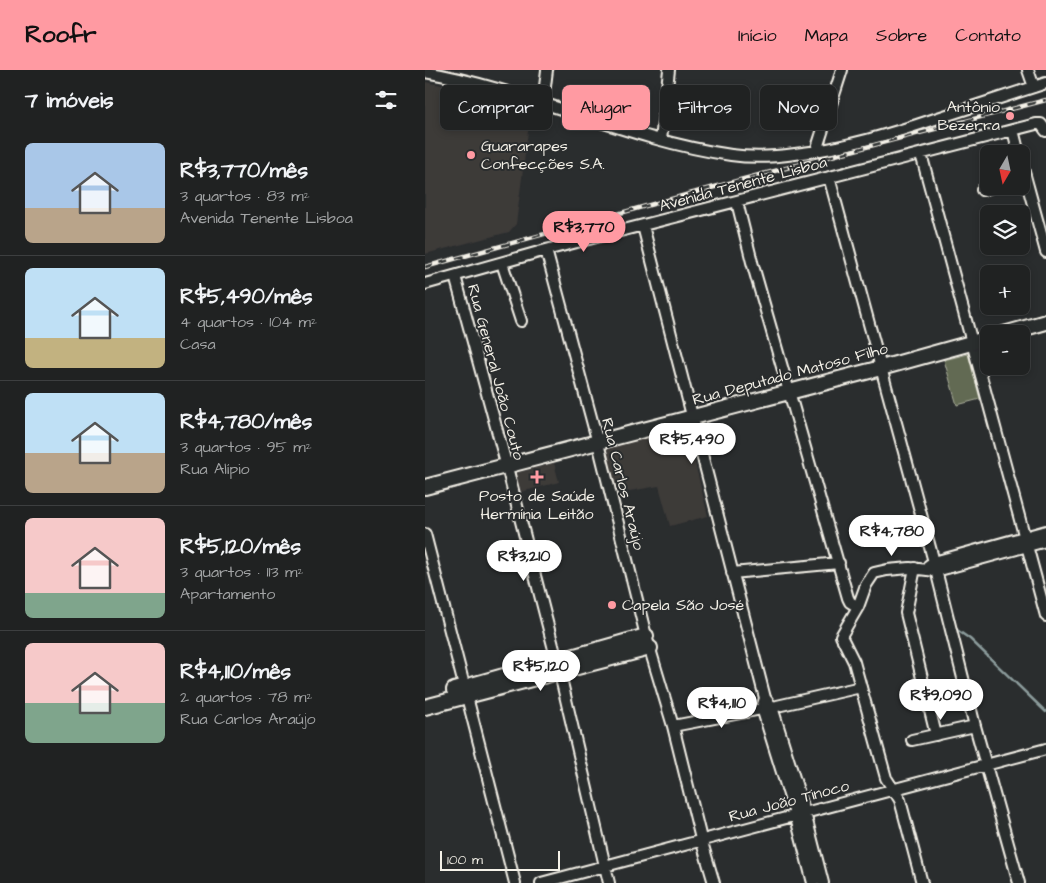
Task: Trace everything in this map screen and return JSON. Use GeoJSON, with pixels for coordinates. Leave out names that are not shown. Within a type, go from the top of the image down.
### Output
{"type":"FeatureCollection","features":[{"type":"Feature","properties":{"kind":"street"},"geometry":{"type":"LineString","coordinates":[[545,85],[547,70]]}},
{"type":"Feature","properties":{"kind":"street"},"geometry":{"type":"LineString","coordinates":[[661,140],[669,70]]}},
{"type":"Feature","properties":{"kind":"street"},"geometry":{"type":"LineString","coordinates":[[816,151],[842,70]]}},
{"type":"Feature","properties":{"kind":"street"},"geometry":{"type":"LineString","coordinates":[[1028,70],[1035,86]]}},
{"type":"Feature","properties":{"kind":"street"},"geometry":{"type":"LineString","coordinates":[[425,72],[486,85]]}},
{"type":"Feature","properties":{"kind":"street"},"geometry":{"type":"LineString","coordinates":[[552,106],[661,140],[739,156],[774,156],[845,146],[884,136],[1046,82]]}},
{"type":"Feature","properties":{"kind":"street","name":"Avenida Tenente Lisboa"},"geometry":{"type":"LineString","coordinates":[[425,284],[546,250],[1013,130],[1043,127]]}},
{"type":"Feature","properties":{"kind":"street"},"geometry":{"type":"LineString","coordinates":[[1013,130],[1017,145]]}},
{"type":"Feature","properties":{"kind":"street"},"geometry":{"type":"LineString","coordinates":[[921,154],[1046,616]]}},
{"type":"Feature","properties":{"kind":"street"},"geometry":{"type":"LineString","coordinates":[[829,177],[935,566],[985,765],[1019,883]]}},
{"type":"Feature","properties":{"kind":"street"},"geometry":{"type":"LineString","coordinates":[[1028,195],[1046,252]]}},
{"type":"Feature","properties":{"kind":"street"},"geometry":{"type":"LineString","coordinates":[[737,202],[848,598],[850,602],[858,606]]}},
{"type":"Feature","properties":{"kind":"street"},"geometry":{"type":"LineString","coordinates":[[643,226],[766,705],[823,883]]}},
{"type":"Feature","properties":{"kind":"street","name":"Rua Carlos Araújo"},"geometry":{"type":"LineString","coordinates":[[546,250],[598,442],[648,642],[673,726],[714,883]]}},
{"type":"Feature","properties":{"kind":"street"},"geometry":{"type":"LineString","coordinates":[[502,263],[521,321]]}},
{"type":"Feature","properties":{"kind":"street","name":"Rua General João Couto"},"geometry":{"type":"LineString","coordinates":[[455,276],[507,467],[558,666],[609,883]]}},
{"type":"Feature","properties":{"kind":"street"},"geometry":{"type":"LineString","coordinates":[[1030,327],[1046,322]]}},
{"type":"Feature","properties":{"kind":"street","name":"Rua Deputado Matoso Filho"},"geometry":{"type":"LineString","coordinates":[[425,487],[507,467],[980,341]]}},
{"type":"Feature","properties":{"kind":"street"},"geometry":{"type":"LineString","coordinates":[[922,883],[900,800],[886,778],[851,655],[841,636],[858,606],[866,585],[874,573],[935,566],[1027,541],[1046,531]]}},
{"type":"Feature","properties":{"kind":"street"},"geometry":{"type":"LineString","coordinates":[[425,534],[515,883]]}},
{"type":"Feature","properties":{"kind":"street"},"geometry":{"type":"LineString","coordinates":[[1027,541],[1046,541]]}},
{"type":"Feature","properties":{"kind":"street"},"geometry":{"type":"LineString","coordinates":[[732,573],[839,563]]}},
{"type":"Feature","properties":{"kind":"street"},"geometry":{"type":"LineString","coordinates":[[919,568],[906,613],[935,735]]}},
{"type":"Feature","properties":{"kind":"street"},"geometry":{"type":"LineString","coordinates":[[425,698],[466,691],[648,642]]}},
{"type":"Feature","properties":{"kind":"street"},"geometry":{"type":"LineString","coordinates":[[673,726],[766,705],[861,687]]}},
{"type":"Feature","properties":{"kind":"street"},"geometry":{"type":"LineString","coordinates":[[425,707],[466,691]]}},
{"type":"Feature","properties":{"kind":"street"},"geometry":{"type":"LineString","coordinates":[[911,740],[975,726]]}},
{"type":"Feature","properties":{"kind":"street","name":"Rua João Tinoco"},"geometry":{"type":"LineString","coordinates":[[541,883],[893,788],[1046,749]]}},
{"type":"Feature","properties":{"kind":"street"},"geometry":{"type":"LineString","coordinates":[[800,814],[813,883]]}},
{"type":"Feature","properties":{"kind":"shaded area","name":"Guararapes Confecções S.A."},"geometry":{"type":"Polygon","coordinates":[[[425,82],[441,85],[440,130],[528,130],[516,224],[509,232],[425,254],[425,82]]]}},
{"type":"Feature","properties":{"kind":"shaded area"},"geometry":{"type":"Polygon","coordinates":[[[686,426],[708,516],[670,526],[659,486],[618,493],[604,448],[686,426]]]}},
{"type":"Feature","properties":{"kind":"shaded area","name":"Posto de Saúde Hermínia Leitão"},"geometry":{"type":"Polygon","coordinates":[[[554,463],[559,482],[521,492],[515,473],[554,463]]]}},
{"type":"Feature","properties":{"kind":"green space"},"geometry":{"type":"Polygon","coordinates":[[[968,354],[980,399],[957,405],[944,360],[968,354]]]}},
{"type":"Feature","properties":{"kind":"waterway"},"geometry":{"type":"LineString","coordinates":[[957,630],[970,639],[1046,712]]}},
{"type":"Feature","properties":{"kind":"railway"},"geometry":{"type":"LineString","coordinates":[[425,267],[740,180],[1046,100]]}},
{"type":"Feature","properties":{"kind":"place","name":"Antônio Bezerra"},"geometry":{"type":"Point","coordinates":[1010,116]}},
{"type":"Feature","properties":{"kind":"place","name":"Guararapes Confecções S.A."},"geometry":{"type":"Point","coordinates":[471,155]}},
{"type":"Feature","properties":{"kind":"place","name":"Posto de Saúde Hermínia Leitão"},"geometry":{"type":"Point","coordinates":[537,477]}},
{"type":"Feature","properties":{"kind":"place","name":"Capela São José"},"geometry":{"type":"Point","coordinates":[612,605]}}]}
